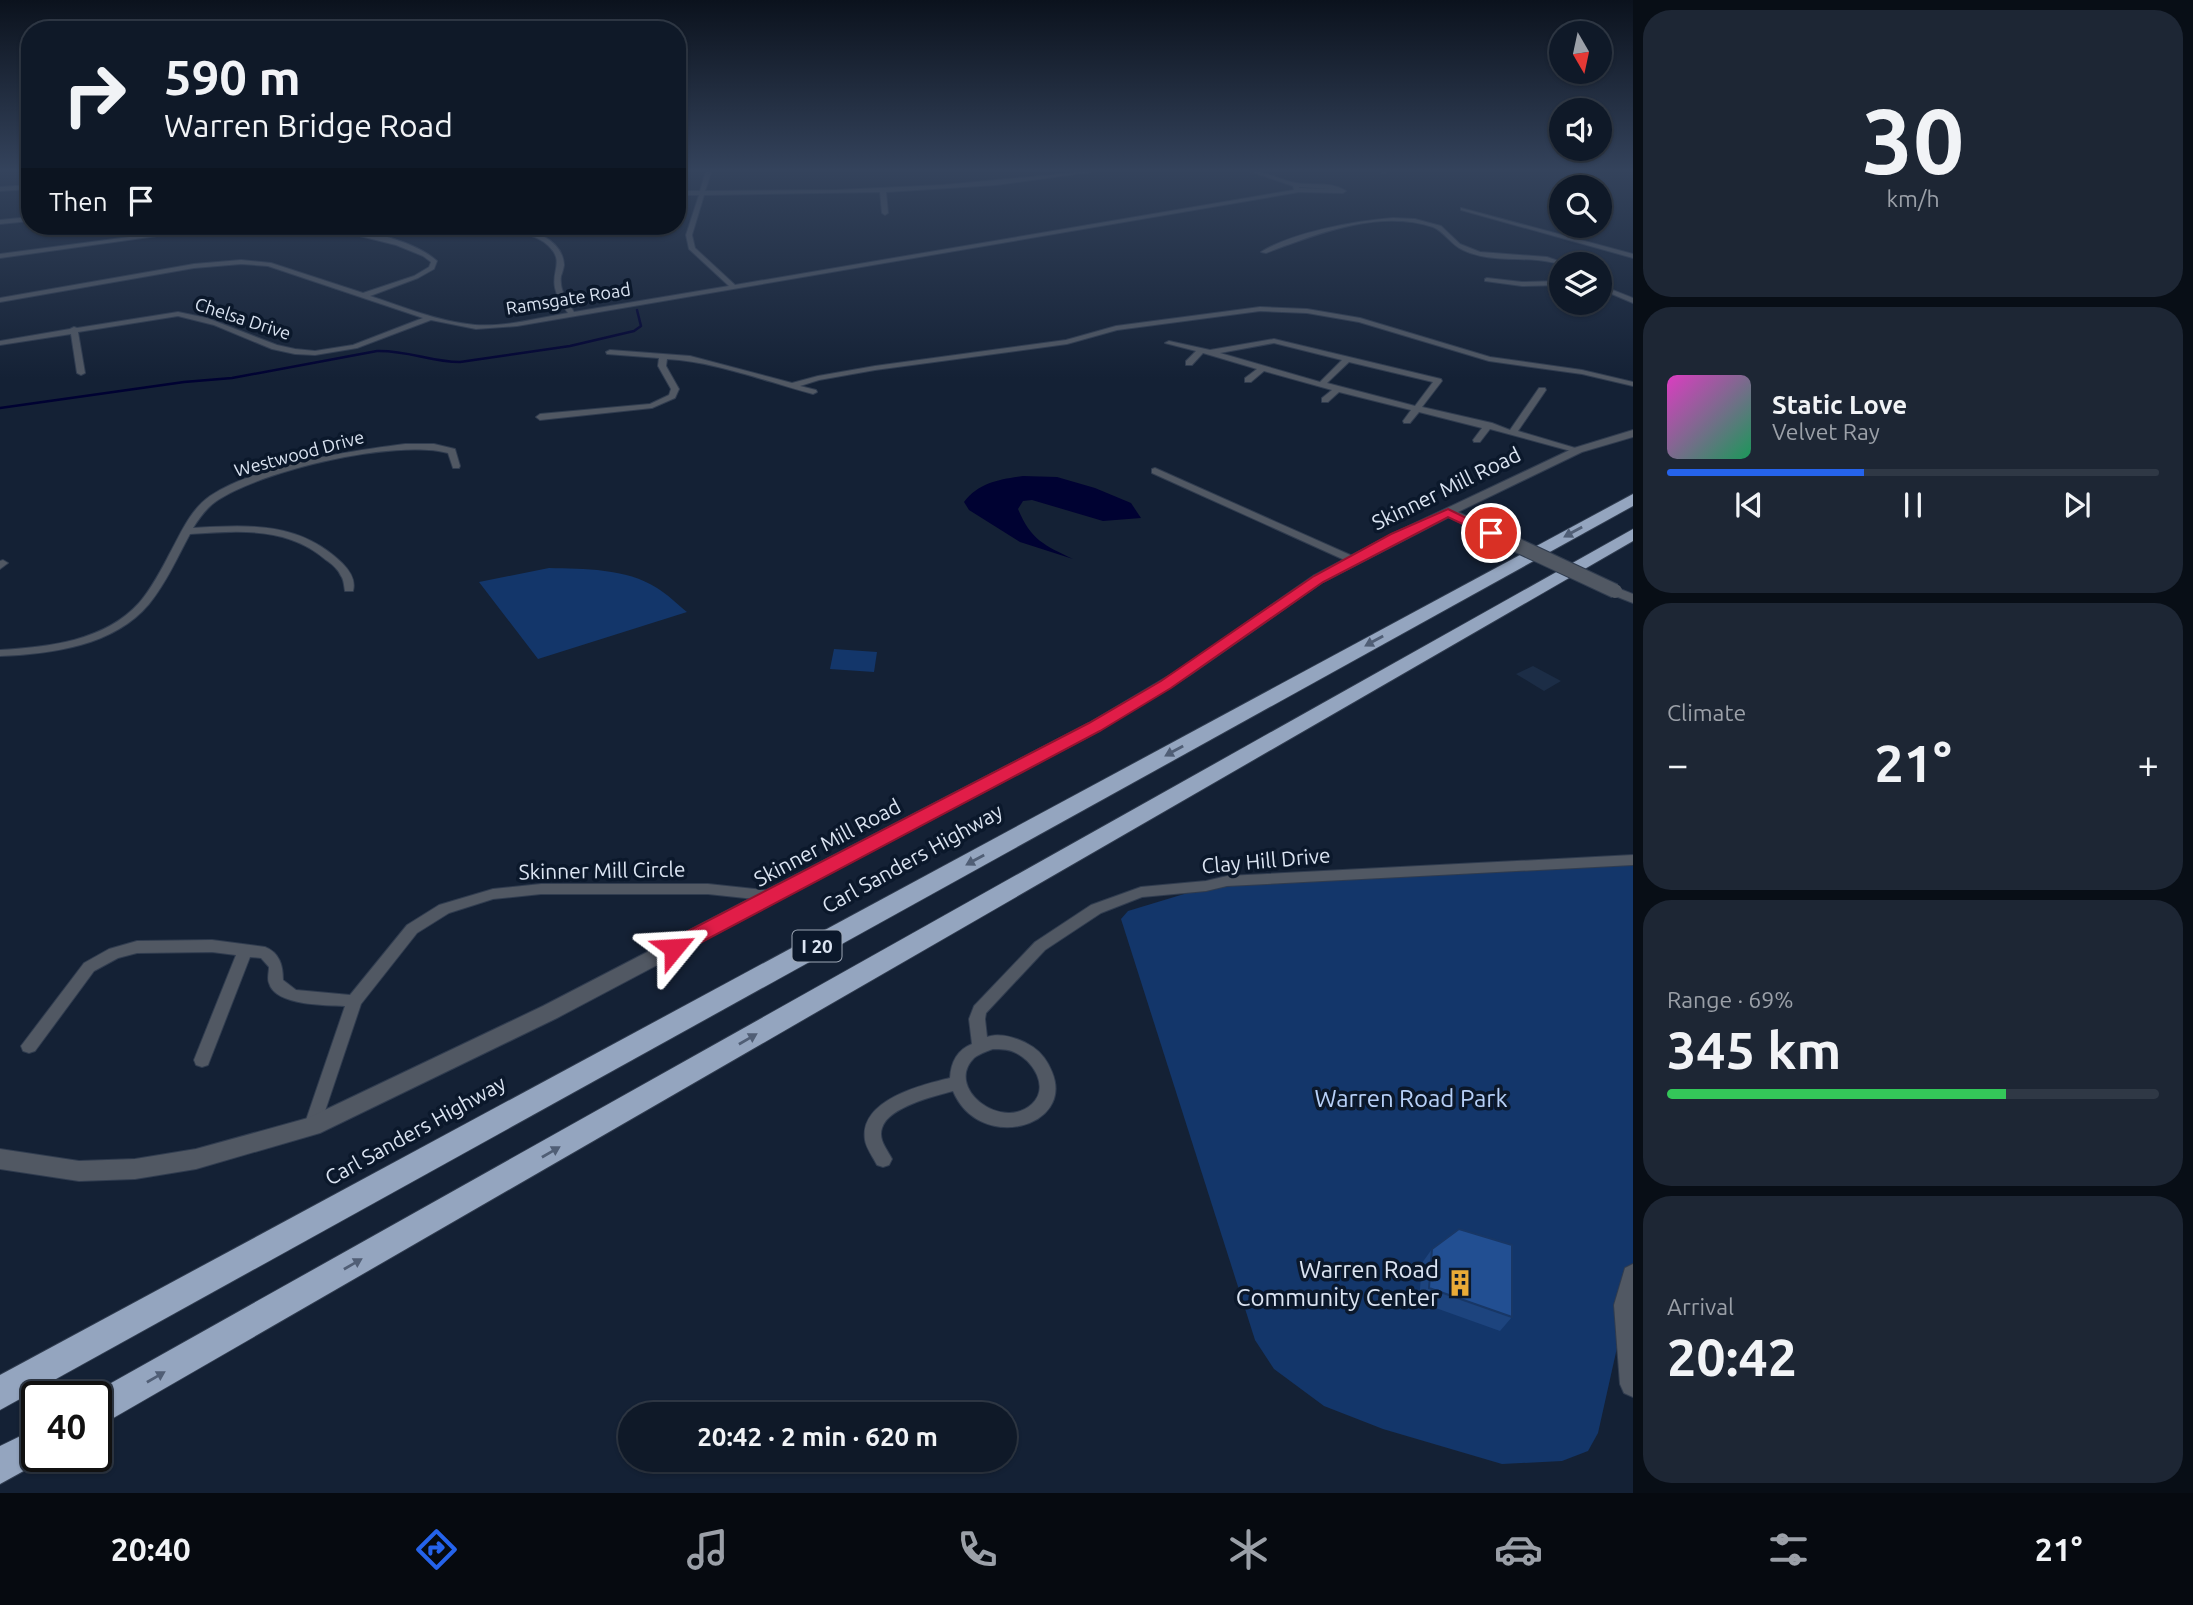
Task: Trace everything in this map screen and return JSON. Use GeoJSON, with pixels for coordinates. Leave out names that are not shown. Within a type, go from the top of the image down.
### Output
{"type":"FeatureCollection","features":[{"type":"Feature","properties":{"kind":"highway","name":"Carl Sanders Highway"},"geometry":{"type":"LineString","coordinates":[[0,1393],[1633,499]]}},
{"type":"Feature","properties":{"kind":"highway","name":"I 20"},"geometry":{"type":"LineString","coordinates":[[112,1402],[1633,534]]}},
{"type":"Feature","properties":{"kind":"highway"},"geometry":{"type":"LineString","coordinates":[[0,1466],[21,1454]]}},
{"type":"Feature","properties":{"kind":"street"},"geometry":{"type":"LineString","coordinates":[[0,256],[122,240]]}},
{"type":"Feature","properties":{"kind":"street"},"geometry":{"type":"LineString","coordinates":[[365,295],[416,277],[432,268],[434,261],[415,251],[379,240]]}},
{"type":"Feature","properties":{"kind":"street"},"geometry":{"type":"LineString","coordinates":[[548,240],[556,248],[561,266],[556,277],[559,293],[572,314]]}},
{"type":"Feature","properties":{"kind":"street"},"geometry":{"type":"LineString","coordinates":[[690,240],[692,249],[734,287]]}},
{"type":"Feature","properties":{"kind":"street","name":"Ramsgate Road"},"geometry":{"type":"LineString","coordinates":[[0,300],[194,266],[241,262],[269,264],[430,318],[476,327],[517,324],[1018,240]]}},
{"type":"Feature","properties":{"kind":"street"},"geometry":{"type":"LineString","coordinates":[[1264,252],[1299,240]]}},
{"type":"Feature","properties":{"kind":"street"},"geometry":{"type":"LineString","coordinates":[[1452,240],[1478,254],[1501,258],[1549,260]]}},
{"type":"Feature","properties":{"kind":"street"},"geometry":{"type":"LineString","coordinates":[[1574,240],[1633,256]]}},
{"type":"Feature","properties":{"kind":"street"},"geometry":{"type":"LineString","coordinates":[[1487,280],[1521,284],[1549,283]]}},
{"type":"Feature","properties":{"kind":"street"},"geometry":{"type":"LineString","coordinates":[[1612,292],[1633,302]]}},
{"type":"Feature","properties":{"kind":"street"},"geometry":{"type":"LineString","coordinates":[[794,385],[875,368],[1067,342],[1116,328],[1238,311],[1307,311],[1390,328],[1489,359],[1582,372],[1633,384]]}},
{"type":"Feature","properties":{"kind":"street","name":"Chelsa Drive"},"geometry":{"type":"LineString","coordinates":[[0,344],[74,329],[178,314],[205,318],[276,347],[299,352],[333,352],[370,343],[430,318]]}},
{"type":"Feature","properties":{"kind":"street"},"geometry":{"type":"LineString","coordinates":[[74,329],[81,373]]}},
{"type":"Feature","properties":{"kind":"street"},"geometry":{"type":"LineString","coordinates":[[1189,363],[1206,351],[1274,341],[1438,382],[1407,421]]}},
{"type":"Feature","properties":{"kind":"street"},"geometry":{"type":"LineString","coordinates":[[1169,342],[1262,369],[1489,425],[1578,450]]}},
{"type":"Feature","properties":{"kind":"street"},"geometry":{"type":"LineString","coordinates":[[610,352],[690,358],[813,392]]}},
{"type":"Feature","properties":{"kind":"street"},"geometry":{"type":"LineString","coordinates":[[540,417],[652,406],[662,402],[675,389],[665,375],[663,357]]}},
{"type":"Feature","properties":{"kind":"street"},"geometry":{"type":"LineString","coordinates":[[1322,384],[1348,358]]}},
{"type":"Feature","properties":{"kind":"street"},"geometry":{"type":"LineString","coordinates":[[1248,380],[1262,369]]}},
{"type":"Feature","properties":{"kind":"street"},"geometry":{"type":"LineString","coordinates":[[1325,400],[1338,388]]}},
{"type":"Feature","properties":{"kind":"street"},"geometry":{"type":"LineString","coordinates":[[1513,432],[1542,390]]}},
{"type":"Feature","properties":{"kind":"street"},"geometry":{"type":"LineString","coordinates":[[1477,440],[1489,425]]}},
{"type":"Feature","properties":{"kind":"street","name":"Skinner Mill Road"},"geometry":{"type":"LineString","coordinates":[[0,1159],[79,1171],[135,1169],[196,1158],[312,1126],[550,1012],[1094,727],[1166,684],[1290,598],[1353,560],[1578,450],[1633,433]]}},
{"type":"Feature","properties":{"kind":"street","name":"Westwood Drive"},"geometry":{"type":"LineString","coordinates":[[0,653],[33,652],[92,637],[138,610],[155,589],[202,507],[227,489],[250,480],[367,450],[433,444],[452,451],[456,466]]}},
{"type":"Feature","properties":{"kind":"street"},"geometry":{"type":"LineString","coordinates":[[1156,471],[1353,560]]}},
{"type":"Feature","properties":{"kind":"street"},"geometry":{"type":"LineString","coordinates":[[1448,512],[1633,599]]}},
{"type":"Feature","properties":{"kind":"street"},"geometry":{"type":"LineString","coordinates":[[188,531],[259,528],[294,534],[327,553],[346,573],[349,589]]}},
{"type":"Feature","properties":{"kind":"street","name":"Clay Hill Drive"},"geometry":{"type":"LineString","coordinates":[[979,1045],[979,1010],[1040,946],[1096,909],[1142,892],[1206,886],[1227,881],[1633,860]]}},
{"type":"Feature","properties":{"kind":"street","name":"Skinner Mill Circle"},"geometry":{"type":"LineString","coordinates":[[312,1126],[354,1001],[412,929],[444,909],[493,894],[541,889],[708,889],[774,896]]}},
{"type":"Feature","properties":{"kind":"street"},"geometry":{"type":"LineString","coordinates":[[29,1045],[89,967],[114,953],[136,947],[212,946],[265,953],[276,965],[276,983],[293,996],[354,1001]]}},
{"type":"Feature","properties":{"kind":"street"},"geometry":{"type":"LineString","coordinates":[[202,1060],[245,950]]}},
{"type":"Feature","properties":{"kind":"street"},"geometry":{"type":"LineString","coordinates":[[1007,1043],[1033,1055],[1046,1072],[1049,1082],[1048,1093],[1042,1106],[1030,1115],[1016,1120],[992,1118],[972,1108],[964,1099],[957,1083],[958,1067],[963,1058],[979,1045],[1007,1043]]}},
{"type":"Feature","properties":{"kind":"street"},"geometry":{"type":"LineString","coordinates":[[883,1159],[875,1146],[873,1134],[878,1116],[888,1107],[906,1099],[957,1083]]}},
{"type":"Feature","properties":{"kind":"street"},"geometry":{"type":"LineString","coordinates":[[1633,1276],[1626,1306],[1633,1384]]}},
{"type":"Feature","properties":{"kind":"shaded area"},"geometry":{"type":"Polygon","coordinates":[[[1023,476],[1057,477],[1095,488],[1131,503],[1141,518],[1103,521],[1032,500],[1023,501],[1018,509],[1033,535],[1073,559],[1020,542],[969,510],[964,502],[983,486],[1023,476]]]}},
{"type":"Feature","properties":{"kind":"shaded area"},"geometry":{"type":"Polygon","coordinates":[[[1533,666],[1561,681],[1544,691],[1516,674],[1533,666]]]}},
{"type":"Feature","properties":{"kind":"green space"},"geometry":{"type":"Polygon","coordinates":[[[549,568],[604,571],[645,581],[687,612],[538,659],[479,582],[549,568]]]}},
{"type":"Feature","properties":{"kind":"green space"},"geometry":{"type":"Polygon","coordinates":[[[834,649],[877,652],[874,672],[830,669],[834,649]]]}},
{"type":"Feature","properties":{"kind":"green space","name":"Warren Road Park"},"geometry":{"type":"Polygon","coordinates":[[[1633,865],[1633,1276],[1598,1433],[1588,1451],[1562,1461],[1502,1464],[1383,1429],[1324,1406],[1274,1369],[1255,1340],[1121,919],[1128,911],[1227,881],[1633,865]]]}},
{"type":"Feature","properties":{"kind":"building","name":"Warren Road Community Center"},"geometry":{"type":"Polygon","coordinates":[[[1459,1229],[1512,1245],[1512,1317],[1429,1288],[1432,1249],[1459,1229]]]}},
{"type":"Feature","properties":{"kind":"waterway"},"geometry":{"type":"LineString","coordinates":[[0,408],[184,382],[232,378],[377,351],[460,362],[570,346],[634,331],[641,326],[637,310]]}},
{"type":"Feature","properties":{"kind":"place","name":"Warren Road Community Center"},"geometry":{"type":"Point","coordinates":[1460,1283]}},
{"type":"Feature","properties":{"kind":"route"},"geometry":{"type":"LineString","coordinates":[[674,948],[1094,727],[1185,672],[1318,579],[1396,537],[1448,512],[1491,533]]}}]}
